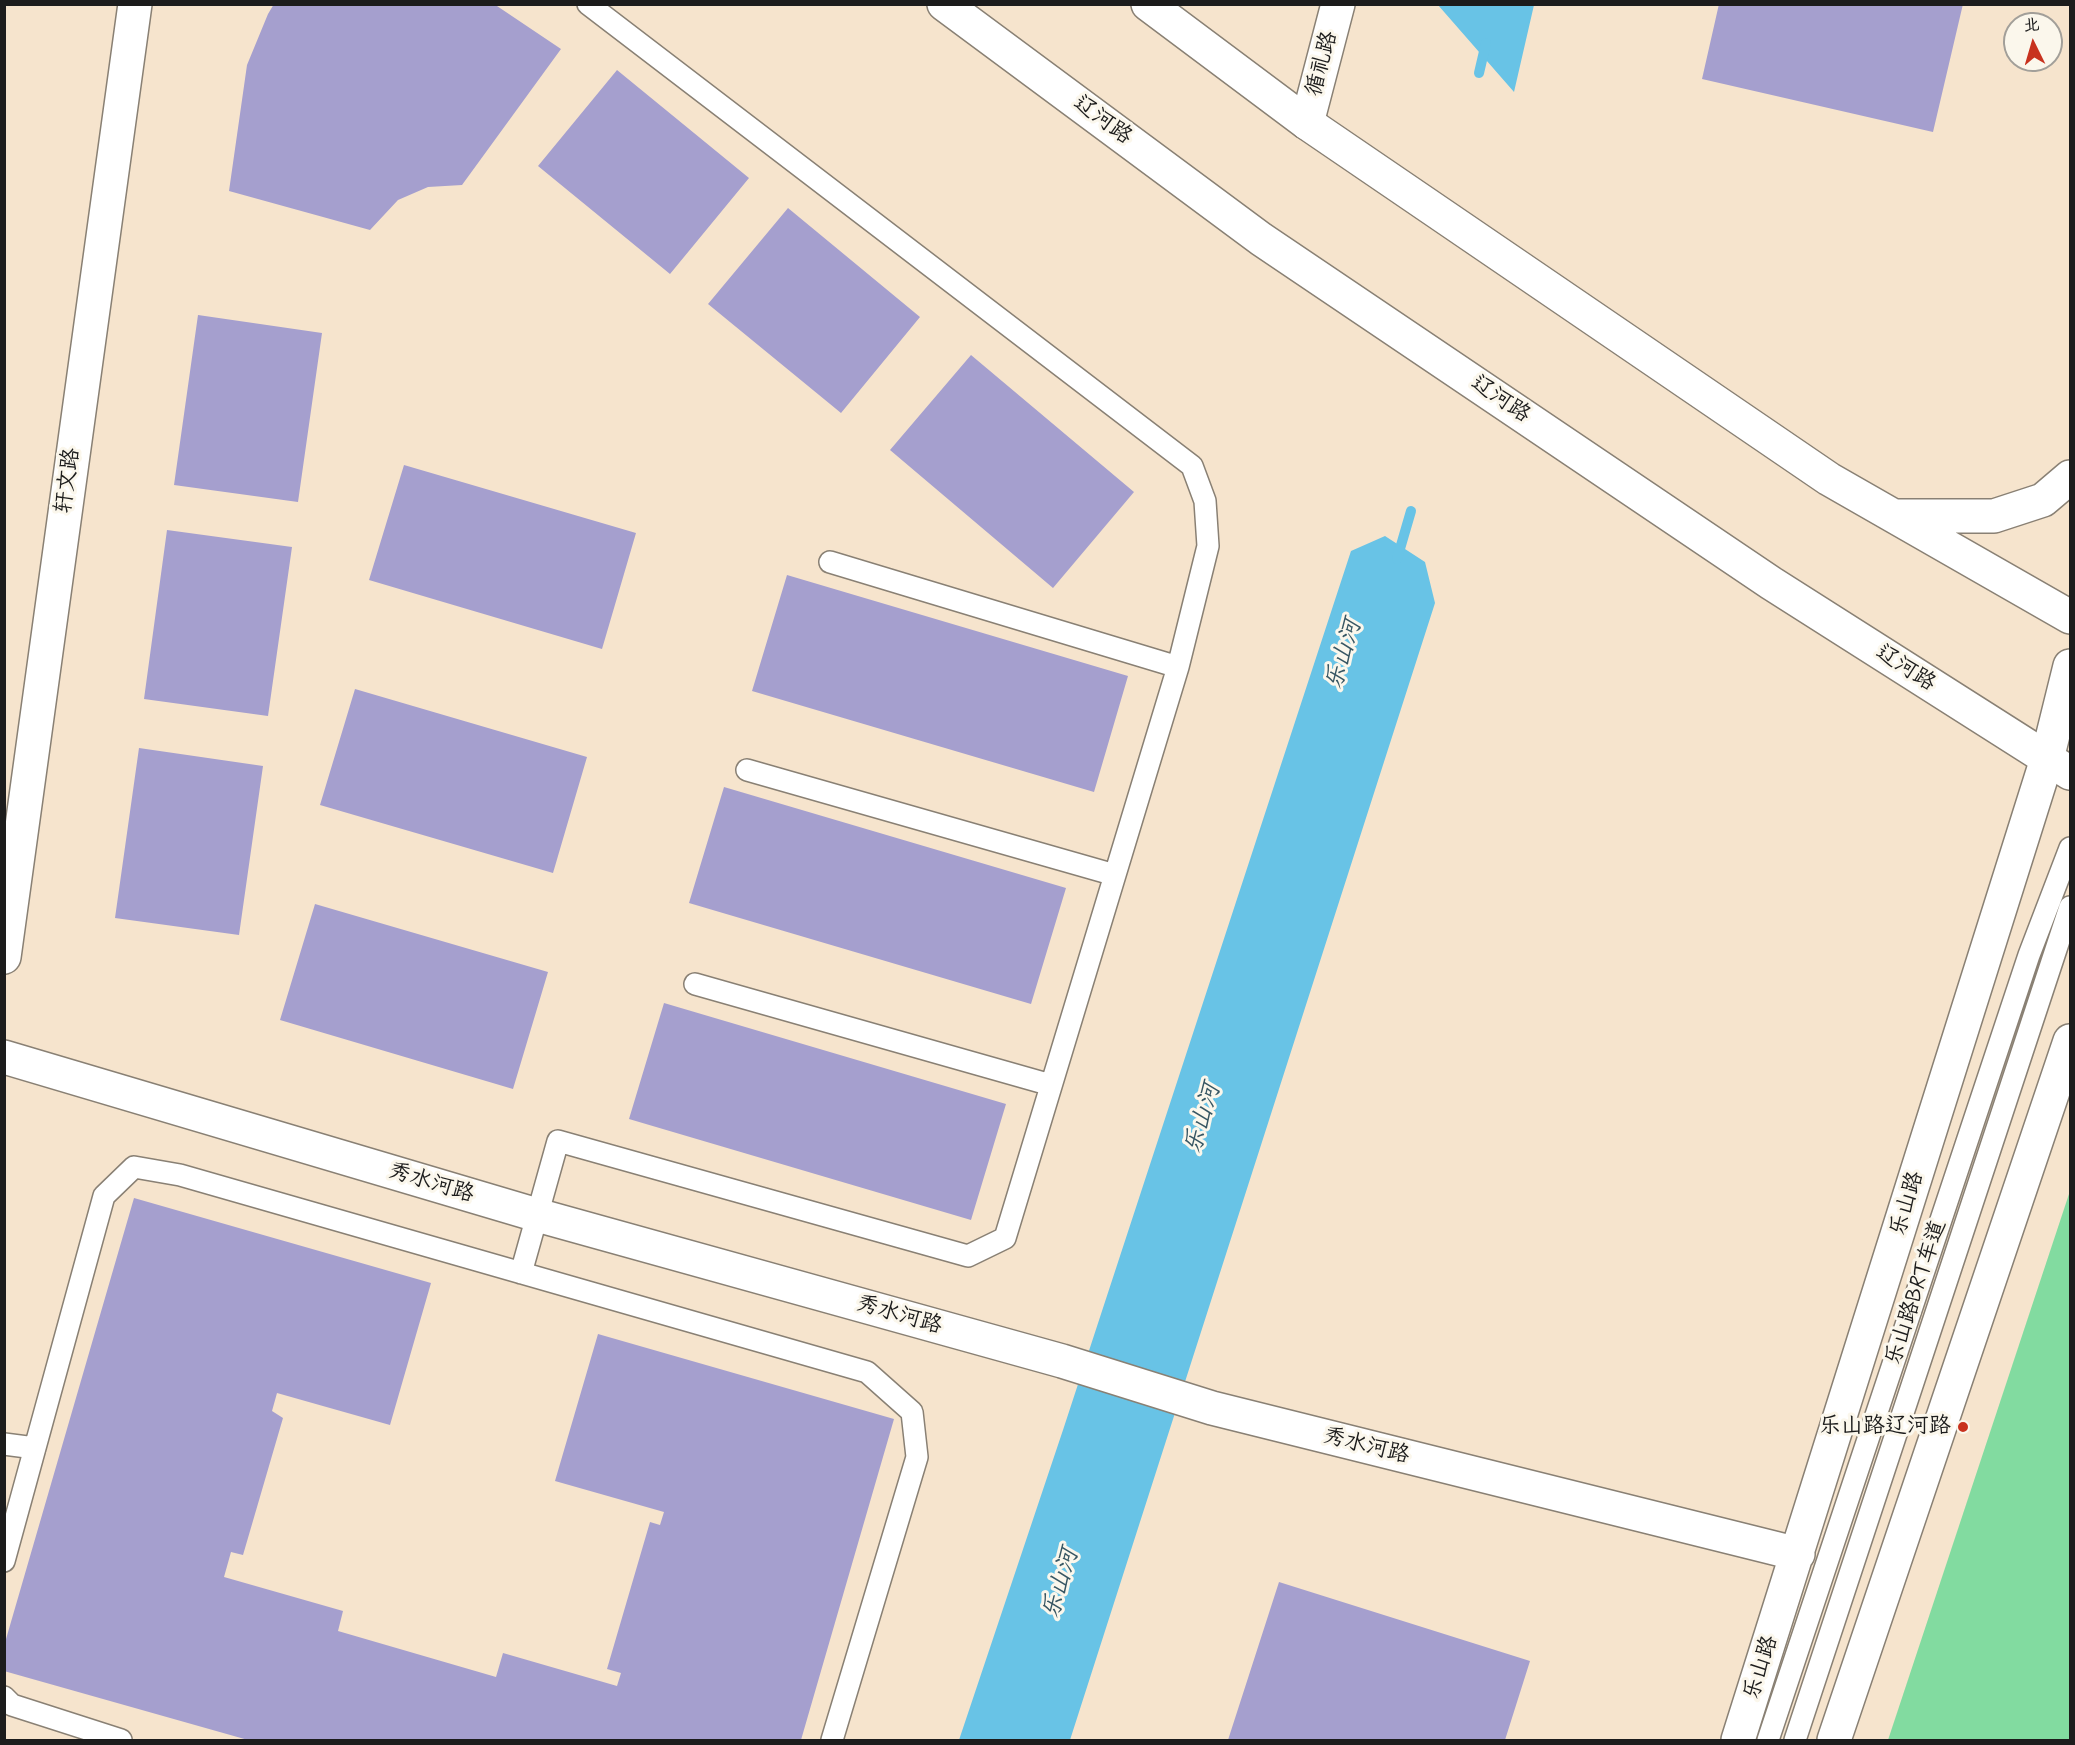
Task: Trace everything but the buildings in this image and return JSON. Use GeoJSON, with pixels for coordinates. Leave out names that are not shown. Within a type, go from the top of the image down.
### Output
{"type":"FeatureCollection","features":[{"type":"Feature","properties":{"kind":"main road","name":"轩文路"},"geometry":{"type":"LineString","coordinates":[[4,957],[135,4]]}},
{"type":"Feature","properties":{"kind":"main road","name":"辽河路"},"geometry":{"type":"LineString","coordinates":[[944,4],[1280,252],[1771,583],[2059,766]]}},
{"type":"Feature","properties":{"kind":"main road"},"geometry":{"type":"LineString","coordinates":[[1148,4],[1307,123],[1828,479],[2070,616]]}},
{"type":"Feature","properties":{"kind":"main road","name":"循礼路"},"geometry":{"type":"LineString","coordinates":[[1307,123],[1338,4]]}},
{"type":"Feature","properties":{"kind":"main road"},"geometry":{"type":"LineString","coordinates":[[1894,516],[1994,516],[2043,500],[2070,477]]}},
{"type":"Feature","properties":{"kind":"main road","name":"乐山路"},"geometry":{"type":"LineString","coordinates":[[1738,1740],[2059,766],[2070,666]]}},
{"type":"Feature","properties":{"kind":"main road"},"geometry":{"type":"LineString","coordinates":[[2059,766],[2070,790]]}},
{"type":"Feature","properties":{"kind":"main road"},"geometry":{"type":"LineString","coordinates":[[1834,1740],[2070,1041]]}},
{"type":"Feature","properties":{"kind":"main road","name":"秀水河路"},"geometry":{"type":"LineString","coordinates":[[4,1057],[537,1215],[1062,1361],[1212,1408],[1798,1554]]}},
{"type":"Feature","properties":{"kind":"lane"},"geometry":{"type":"LineString","coordinates":[[521,1273],[558,1142],[968,1256],[1005,1238],[1178,667],[1208,546],[1205,501],[1192,466],[588,4]]}},
{"type":"Feature","properties":{"kind":"lane"},"geometry":{"type":"LineString","coordinates":[[830,562],[1178,667]]}},
{"type":"Feature","properties":{"kind":"lane"},"geometry":{"type":"LineString","coordinates":[[747,770],[1115,875]]}},
{"type":"Feature","properties":{"kind":"lane","name":"乐山路BRT车道"},"geometry":{"type":"LineString","coordinates":[[1768,1740],[2029,956],[2070,848]]}},
{"type":"Feature","properties":{"kind":"lane","name":"乐山路BRT车道"},"geometry":{"type":"LineString","coordinates":[[1795,1740],[2070,907]]}},
{"type":"Feature","properties":{"kind":"lane"},"geometry":{"type":"LineString","coordinates":[[695,984],[1051,1085]]}},
{"type":"Feature","properties":{"kind":"lane"},"geometry":{"type":"LineString","coordinates":[[4,1562],[104,1196],[134,1167],[180,1175],[867,1372],[912,1412],[917,1457],[832,1740]]}},
{"type":"Feature","properties":{"kind":"lane"},"geometry":{"type":"LineString","coordinates":[[4,1444],[35,1448]]}},
{"type":"Feature","properties":{"kind":"lane"},"geometry":{"type":"LineString","coordinates":[[4,1697],[12,1705],[121,1740]]}},
{"type":"Feature","properties":{"kind":"green space"},"geometry":{"type":"Polygon","coordinates":[[[2070,1191],[2070,1740],[1888,1740],[2070,1191]]]}},
{"type":"Feature","properties":{"kind":"water"},"geometry":{"type":"Polygon","coordinates":[[[1438,5],[1534,5],[1514,92],[1438,5]]]}},
{"type":"Feature","properties":{"kind":"water"},"geometry":{"type":"Polygon","coordinates":[[[1385,536],[1425,562],[1435,603],[1070,1740],[959,1740],[1351,551],[1385,536]]]}},
{"type":"Feature","properties":{"kind":"waterway","name":"乐山河"},"geometry":{"type":"LineString","coordinates":[[1479,73],[1486,43]]}},
{"type":"Feature","properties":{"kind":"waterway","name":"乐山河"},"geometry":{"type":"LineString","coordinates":[[1397,559],[1411,511]]}},
{"type":"Feature","properties":{"kind":"place","name":"乐山路辽河路"},"geometry":{"type":"Point","coordinates":[1963,1427]}}]}
